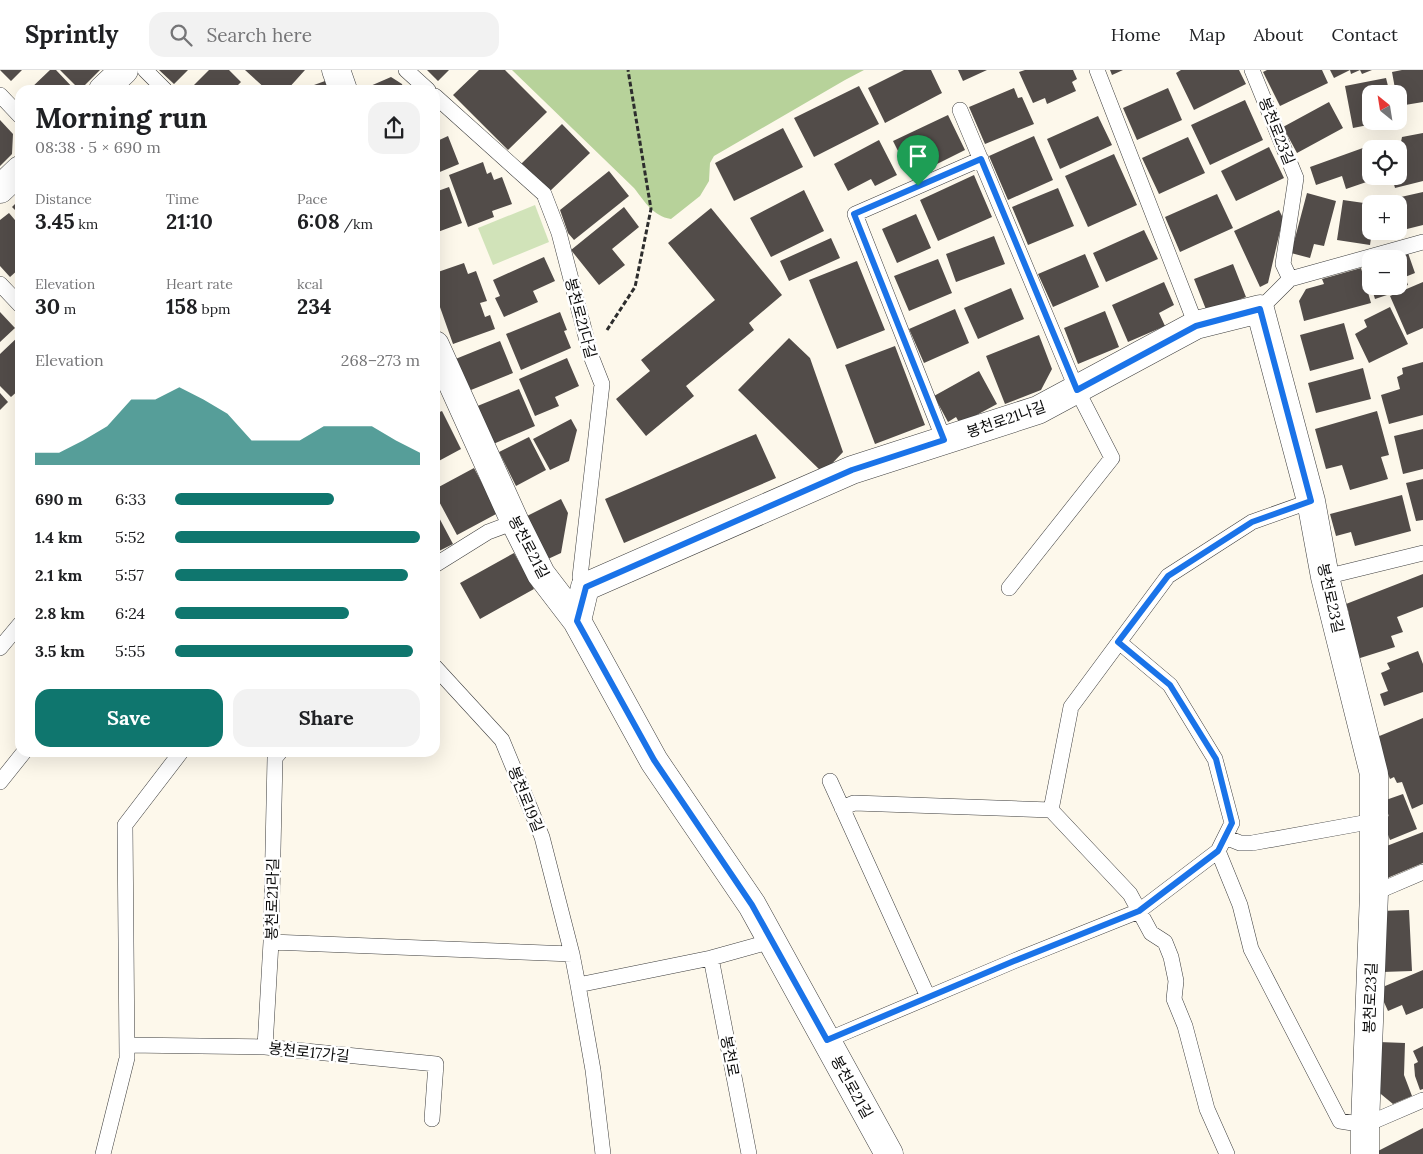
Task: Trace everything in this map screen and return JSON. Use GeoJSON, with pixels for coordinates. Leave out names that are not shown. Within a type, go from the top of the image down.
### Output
{"type":"FeatureCollection","features":[{"type":"Feature","properties":{"kind":"street"},"geometry":{"type":"LineString","coordinates":[[108,85],[124,70]]}},
{"type":"Feature","properties":{"kind":"street"},"geometry":{"type":"LineString","coordinates":[[336,70],[341,85]]}},
{"type":"Feature","properties":{"kind":"street"},"geometry":{"type":"LineString","coordinates":[[0,189],[15,175]]}},
{"type":"Feature","properties":{"kind":"street","name":"봉천로21나길"},"geometry":{"type":"LineString","coordinates":[[586,587],[852,470],[1038,410],[1196,326],[1260,309]]}},
{"type":"Feature","properties":{"kind":"street","name":"봉천로23길"},"geometry":{"type":"LineString","coordinates":[[1260,309],[1311,501],[1325,577],[1374,774],[1374,893],[1365,1154]]}},
{"type":"Feature","properties":{"kind":"street","name":"봉천로21길"},"geometry":{"type":"LineString","coordinates":[[440,356],[515,522],[541,574],[577,621],[654,760],[752,905],[889,1154]]}},
{"type":"Feature","properties":{"kind":"street"},"geometry":{"type":"LineString","coordinates":[[577,621],[586,587]]}},
{"type":"Feature","properties":{"kind":"lane"},"geometry":{"type":"LineString","coordinates":[[145,70],[160,85]]}},
{"type":"Feature","properties":{"kind":"lane"},"geometry":{"type":"LineString","coordinates":[[406,70],[422,85]]}},
{"type":"Feature","properties":{"kind":"lane"},"geometry":{"type":"LineString","coordinates":[[1097,70],[1196,326]]}},
{"type":"Feature","properties":{"kind":"lane","name":"봉천로23길"},"geometry":{"type":"LineString","coordinates":[[1252,70],[1296,178],[1283,264],[1290,278]]}},
{"type":"Feature","properties":{"kind":"lane"},"geometry":{"type":"LineString","coordinates":[[0,95],[15,111]]}},
{"type":"Feature","properties":{"kind":"lane","name":"봉천로21다길"},"geometry":{"type":"LineString","coordinates":[[440,100],[544,194],[558,233],[590,356],[602,384],[580,577],[586,587]]}},
{"type":"Feature","properties":{"kind":"lane"},"geometry":{"type":"LineString","coordinates":[[960,110],[1077,390],[1112,458],[1009,588]]}},
{"type":"Feature","properties":{"kind":"lane"},"geometry":{"type":"LineString","coordinates":[[944,440],[854,214],[981,159]]}},
{"type":"Feature","properties":{"kind":"lane"},"geometry":{"type":"LineString","coordinates":[[1260,309],[1290,278],[1423,242]]}},
{"type":"Feature","properties":{"kind":"lane"},"geometry":{"type":"LineString","coordinates":[[0,284],[15,300]]}},
{"type":"Feature","properties":{"kind":"lane"},"geometry":{"type":"LineString","coordinates":[[1051,810],[1071,707],[1168,576],[1252,522],[1311,501]]}},
{"type":"Feature","properties":{"kind":"lane"},"geometry":{"type":"LineString","coordinates":[[440,562],[488,532],[515,522]]}},
{"type":"Feature","properties":{"kind":"lane"},"geometry":{"type":"LineString","coordinates":[[1325,577],[1423,553]]}},
{"type":"Feature","properties":{"kind":"lane"},"geometry":{"type":"LineString","coordinates":[[0,648],[15,630]]}},
{"type":"Feature","properties":{"kind":"lane"},"geometry":{"type":"LineString","coordinates":[[827,1040],[1023,957],[1139,911],[1222,844],[1232,823],[1216,759],[1170,685],[1118,642]]}},
{"type":"Feature","properties":{"kind":"lane","name":"봉천로19길"},"geometry":{"type":"LineString","coordinates":[[440,673],[502,740],[542,836],[578,985],[593,1070],[603,1154]]}},
{"type":"Feature","properties":{"kind":"lane"},"geometry":{"type":"LineString","coordinates":[[0,782],[20,757]]}},
{"type":"Feature","properties":{"kind":"lane"},"geometry":{"type":"LineString","coordinates":[[103,1154],[127,1058],[125,825],[177,757]]}},
{"type":"Feature","properties":{"kind":"lane","name":"봉천로21라길"},"geometry":{"type":"LineString","coordinates":[[265,1047],[271,942],[276,757]]}},
{"type":"Feature","properties":{"kind":"lane"},"geometry":{"type":"LineString","coordinates":[[830,781],[928,997]]}},
{"type":"Feature","properties":{"kind":"lane"},"geometry":{"type":"LineString","coordinates":[[842,808],[854,803],[1051,810],[1130,894],[1151,933],[1165,942],[1171,957],[1176,981],[1174,999],[1185,1026],[1207,1109],[1227,1154]]}},
{"type":"Feature","properties":{"kind":"lane"},"geometry":{"type":"LineString","coordinates":[[1222,844],[1252,843],[1374,821]]}},
{"type":"Feature","properties":{"kind":"lane"},"geometry":{"type":"LineString","coordinates":[[1222,844],[1251,950],[1340,1122],[1365,1125],[1423,1100]]}},
{"type":"Feature","properties":{"kind":"lane"},"geometry":{"type":"LineString","coordinates":[[1374,893],[1423,872]]}},
{"type":"Feature","properties":{"kind":"lane"},"geometry":{"type":"LineString","coordinates":[[578,985],[711,958],[772,941]]}},
{"type":"Feature","properties":{"kind":"lane"},"geometry":{"type":"LineString","coordinates":[[271,942],[572,954]]}},
{"type":"Feature","properties":{"kind":"lane","name":"봉천로"},"geometry":{"type":"LineString","coordinates":[[711,958],[749,1154]]}},
{"type":"Feature","properties":{"kind":"lane","name":"봉천로17가길"},"geometry":{"type":"LineString","coordinates":[[127,1045],[265,1047],[436,1064],[432,1119]]}},
{"type":"Feature","properties":{"kind":"path"},"geometry":{"type":"LineString","coordinates":[[590,356],[635,287],[651,209],[628,70]]}},
{"type":"Feature","properties":{"kind":"green space"},"geometry":{"type":"Polygon","coordinates":[[[512,70],[864,70],[714,156],[710,163],[709,181],[700,196],[671,219],[654,212],[634,188],[512,70]]]}},
{"type":"Feature","properties":{"kind":"green space"},"geometry":{"type":"Polygon","coordinates":[[[535,205],[549,242],[493,265],[478,228],[535,205]]]}},
{"type":"Feature","properties":{"kind":"building"},"geometry":{"type":"Polygon","coordinates":[[[0,70],[22,70],[11,81],[0,70]]]}},
{"type":"Feature","properties":{"kind":"building"},"geometry":{"type":"Polygon","coordinates":[[[50,70],[56,70],[70,85],[34,85],[50,70]]]}},
{"type":"Feature","properties":{"kind":"building"},"geometry":{"type":"Polygon","coordinates":[[[60,70],[100,70],[85,85],[75,85],[60,70]]]}},
{"type":"Feature","properties":{"kind":"building"},"geometry":{"type":"Polygon","coordinates":[[[159,70],[188,70],[174,84],[159,70]]]}},
{"type":"Feature","properties":{"kind":"building"},"geometry":{"type":"Polygon","coordinates":[[[209,70],[229,70],[241,82],[238,85],[194,85],[209,70]]]}},
{"type":"Feature","properties":{"kind":"building"},"geometry":{"type":"Polygon","coordinates":[[[245,70],[305,70],[292,85],[262,85],[245,70]]]}},
{"type":"Feature","properties":{"kind":"building"},"geometry":{"type":"Polygon","coordinates":[[[427,70],[449,70],[438,81],[427,70]]]}},
{"type":"Feature","properties":{"kind":"building"},"geometry":{"type":"Polygon","coordinates":[[[479,70],[505,70],[547,112],[508,150],[453,95],[479,70]]]}},
{"type":"Feature","properties":{"kind":"building"},"geometry":{"type":"Polygon","coordinates":[[[904,70],[931,70],[942,93],[885,123],[868,88],[904,70]]]}},
{"type":"Feature","properties":{"kind":"building"},"geometry":{"type":"Polygon","coordinates":[[[958,70],[987,70],[963,81],[958,70]]]}},
{"type":"Feature","properties":{"kind":"building"},"geometry":{"type":"Polygon","coordinates":[[[1025,70],[1073,70],[1077,79],[1072,82],[1076,91],[1047,104],[1045,98],[1033,103],[1019,72],[1025,70]]]}},
{"type":"Feature","properties":{"kind":"building"},"geometry":{"type":"Polygon","coordinates":[[[1110,70],[1123,70],[1112,75],[1110,70]]]}},
{"type":"Feature","properties":{"kind":"building"},"geometry":{"type":"Polygon","coordinates":[[[1181,70],[1239,70],[1246,84],[1194,110],[1176,73],[1181,70]]]}},
{"type":"Feature","properties":{"kind":"building"},"geometry":{"type":"Polygon","coordinates":[[[1267,70],[1322,70],[1328,83],[1280,106],[1263,72],[1267,70]]]}},
{"type":"Feature","properties":{"kind":"building"},"geometry":{"type":"Polygon","coordinates":[[[1330,70],[1350,70],[1334,78],[1330,70]]]}},
{"type":"Feature","properties":{"kind":"building"},"geometry":{"type":"Polygon","coordinates":[[[1350,70],[1360,70],[1351,74],[1350,70]]]}},
{"type":"Feature","properties":{"kind":"building"},"geometry":{"type":"Polygon","coordinates":[[[1360,70],[1372,70],[1362,74],[1360,70]]]}},
{"type":"Feature","properties":{"kind":"building"},"geometry":{"type":"Polygon","coordinates":[[[1423,70],[1423,102],[1408,104],[1408,85],[1394,85],[1392,72],[1423,70]]]}},
{"type":"Feature","properties":{"kind":"building"},"geometry":{"type":"Polygon","coordinates":[[[391,77],[402,85],[373,85],[391,77]]]}},
{"type":"Feature","properties":{"kind":"building"},"geometry":{"type":"Polygon","coordinates":[[[1386,78],[1388,85],[1362,85],[1362,126],[1353,128],[1345,86],[1386,78]]]}},
{"type":"Feature","properties":{"kind":"building"},"geometry":{"type":"Polygon","coordinates":[[[325,81],[326,85],[314,85],[325,81]]]}},
{"type":"Feature","properties":{"kind":"building"},"geometry":{"type":"Polygon","coordinates":[[[859,86],[879,124],[814,157],[794,118],[859,86]]]}},
{"type":"Feature","properties":{"kind":"building"},"geometry":{"type":"Polygon","coordinates":[[[1014,88],[1018,98],[1022,97],[1034,124],[985,144],[969,107],[1014,88]]]}},
{"type":"Feature","properties":{"kind":"building"},"geometry":{"type":"Polygon","coordinates":[[[1168,88],[1182,120],[1137,140],[1123,108],[1168,88]]]}},
{"type":"Feature","properties":{"kind":"building"},"geometry":{"type":"Polygon","coordinates":[[[1245,100],[1263,140],[1210,165],[1191,125],[1245,100]]]}},
{"type":"Feature","properties":{"kind":"building"},"geometry":{"type":"Polygon","coordinates":[[[1329,102],[1343,128],[1297,153],[1283,127],[1329,102]]]}},
{"type":"Feature","properties":{"kind":"building"},"geometry":{"type":"Polygon","coordinates":[[[948,115],[965,150],[911,177],[893,141],[948,115]]]}},
{"type":"Feature","properties":{"kind":"building"},"geometry":{"type":"Polygon","coordinates":[[[1098,116],[1112,145],[1060,169],[1047,139],[1098,116]]]}},
{"type":"Feature","properties":{"kind":"building"},"geometry":{"type":"Polygon","coordinates":[[[0,120],[13,134],[12,154],[0,166],[0,120]]]}},
{"type":"Feature","properties":{"kind":"building"},"geometry":{"type":"Polygon","coordinates":[[[562,124],[590,153],[549,192],[521,164],[562,124]]]}},
{"type":"Feature","properties":{"kind":"building"},"geometry":{"type":"Polygon","coordinates":[[[783,128],[803,167],[734,201],[715,163],[783,128]]]}},
{"type":"Feature","properties":{"kind":"building"},"geometry":{"type":"Polygon","coordinates":[[[1423,133],[1423,181],[1407,185],[1407,140],[1401,140],[1402,137],[1423,133]]]}},
{"type":"Feature","properties":{"kind":"building"},"geometry":{"type":"Polygon","coordinates":[[[448,136],[459,164],[440,172],[440,140],[448,136]]]}},
{"type":"Feature","properties":{"kind":"building"},"geometry":{"type":"Polygon","coordinates":[[[1034,136],[1053,180],[1008,200],[989,156],[1034,136]]]}},
{"type":"Feature","properties":{"kind":"building"},"geometry":{"type":"Polygon","coordinates":[[[1188,137],[1205,173],[1159,194],[1142,158],[1188,137]]]}},
{"type":"Feature","properties":{"kind":"building"},"geometry":{"type":"Polygon","coordinates":[[[879,140],[897,175],[875,186],[871,179],[848,191],[834,164],[879,140]]]}},
{"type":"Feature","properties":{"kind":"building"},"geometry":{"type":"Polygon","coordinates":[[[1269,147],[1284,178],[1236,201],[1221,171],[1269,147]]]}},
{"type":"Feature","properties":{"kind":"building"},"geometry":{"type":"Polygon","coordinates":[[[1362,148],[1362,184],[1346,189],[1342,176],[1316,185],[1310,167],[1362,148]]]}},
{"type":"Feature","properties":{"kind":"building"},"geometry":{"type":"Polygon","coordinates":[[[1114,154],[1137,205],[1088,227],[1065,176],[1114,154]]]}},
{"type":"Feature","properties":{"kind":"building"},"geometry":{"type":"Polygon","coordinates":[[[483,162],[487,174],[491,172],[494,180],[502,177],[512,204],[492,211],[494,217],[468,227],[449,175],[483,162]]]}},
{"type":"Feature","properties":{"kind":"building"},"geometry":{"type":"Polygon","coordinates":[[[609,171],[629,196],[574,240],[568,233],[560,210],[609,171]]]}},
{"type":"Feature","properties":{"kind":"building"},"geometry":{"type":"Polygon","coordinates":[[[974,175],[992,217],[938,241],[920,200],[974,175]]]}},
{"type":"Feature","properties":{"kind":"building"},"geometry":{"type":"Polygon","coordinates":[[[1394,185],[1407,185],[1395,188],[1394,185]]]}},
{"type":"Feature","properties":{"kind":"building"},"geometry":{"type":"Polygon","coordinates":[[[449,187],[462,223],[440,231],[440,190],[449,187]]]}},
{"type":"Feature","properties":{"kind":"building"},"geometry":{"type":"Polygon","coordinates":[[[1058,188],[1074,226],[1028,245],[1012,207],[1058,188]]]}},
{"type":"Feature","properties":{"kind":"building"},"geometry":{"type":"Polygon","coordinates":[[[804,190],[824,231],[771,257],[750,218],[804,190]]]}},
{"type":"Feature","properties":{"kind":"building"},"geometry":{"type":"Polygon","coordinates":[[[1423,192],[1423,225],[1407,229],[1407,196],[1423,192]]]}},
{"type":"Feature","properties":{"kind":"building"},"geometry":{"type":"Polygon","coordinates":[[[1307,193],[1336,201],[1324,246],[1314,244],[1310,258],[1291,253],[1307,193]]]}},
{"type":"Feature","properties":{"kind":"building"},"geometry":{"type":"Polygon","coordinates":[[[1217,194],[1233,228],[1180,252],[1165,217],[1217,194]]]}},
{"type":"Feature","properties":{"kind":"building"},"geometry":{"type":"Polygon","coordinates":[[[1343,200],[1362,203],[1362,240],[1371,240],[1370,245],[1337,240],[1343,200]]]}},
{"type":"Feature","properties":{"kind":"building"},"geometry":{"type":"Polygon","coordinates":[[[624,207],[639,227],[612,249],[625,265],[599,285],[571,250],[624,207]]]}},
{"type":"Feature","properties":{"kind":"building"},"geometry":{"type":"Polygon","coordinates":[[[711,208],[782,295],[749,323],[754,330],[686,386],[694,396],[646,436],[616,399],[650,371],[641,360],[715,300],[668,243],[711,208]]]}},
{"type":"Feature","properties":{"kind":"building"},"geometry":{"type":"Polygon","coordinates":[[[1279,210],[1283,218],[1268,283],[1260,287],[1234,231],[1279,210]]]}},
{"type":"Feature","properties":{"kind":"building"},"geometry":{"type":"Polygon","coordinates":[[[9,213],[15,220],[15,272],[10,277],[0,266],[0,220],[9,213]]]}},
{"type":"Feature","properties":{"kind":"building"},"geometry":{"type":"Polygon","coordinates":[[[916,214],[931,248],[897,263],[882,229],[916,214]]]}},
{"type":"Feature","properties":{"kind":"building"},"geometry":{"type":"Polygon","coordinates":[[[1144,230],[1158,259],[1106,282],[1093,253],[1144,230]]]}},
{"type":"Feature","properties":{"kind":"building"},"geometry":{"type":"Polygon","coordinates":[[[994,236],[1005,264],[956,282],[946,254],[994,236]]]}},
{"type":"Feature","properties":{"kind":"building"},"geometry":{"type":"Polygon","coordinates":[[[831,238],[840,258],[789,281],[780,261],[831,238]]]}},
{"type":"Feature","properties":{"kind":"building"},"geometry":{"type":"Polygon","coordinates":[[[1407,253],[1415,273],[1407,276],[1407,253]]]}},
{"type":"Feature","properties":{"kind":"building"},"geometry":{"type":"Polygon","coordinates":[[[1085,254],[1099,287],[1053,307],[1038,274],[1085,254]]]}},
{"type":"Feature","properties":{"kind":"building"},"geometry":{"type":"Polygon","coordinates":[[[544,257],[555,281],[533,291],[538,302],[504,317],[495,298],[500,296],[493,280],[544,257]]]}},
{"type":"Feature","properties":{"kind":"building"},"geometry":{"type":"Polygon","coordinates":[[[938,259],[952,293],[909,311],[894,276],[938,259]]]}},
{"type":"Feature","properties":{"kind":"building"},"geometry":{"type":"Polygon","coordinates":[[[857,261],[885,330],[837,349],[809,280],[857,261]]]}},
{"type":"Feature","properties":{"kind":"building"},"geometry":{"type":"Polygon","coordinates":[[[464,263],[468,274],[476,271],[487,301],[480,303],[485,317],[490,315],[495,329],[453,344],[440,307],[440,271],[464,263]]]}},
{"type":"Feature","properties":{"kind":"building"},"geometry":{"type":"Polygon","coordinates":[[[1233,264],[1246,297],[1207,312],[1194,279],[1233,264]]]}},
{"type":"Feature","properties":{"kind":"building"},"geometry":{"type":"Polygon","coordinates":[[[1361,268],[1362,295],[1369,295],[1371,303],[1304,321],[1299,301],[1306,289],[1324,284],[1322,279],[1361,268]]]}},
{"type":"Feature","properties":{"kind":"building"},"geometry":{"type":"Polygon","coordinates":[[[1164,282],[1174,305],[1159,313],[1165,326],[1128,342],[1112,305],[1164,282]]]}},
{"type":"Feature","properties":{"kind":"building"},"geometry":{"type":"Polygon","coordinates":[[[1423,282],[1423,328],[1407,335],[1390,296],[1407,295],[1407,289],[1423,282]]]}},
{"type":"Feature","properties":{"kind":"building"},"geometry":{"type":"Polygon","coordinates":[[[1011,288],[1024,319],[978,339],[964,308],[1011,288]]]}},
{"type":"Feature","properties":{"kind":"building"},"geometry":{"type":"Polygon","coordinates":[[[1374,295],[1387,295],[1375,299],[1374,295]]]}},
{"type":"Feature","properties":{"kind":"building"},"geometry":{"type":"Polygon","coordinates":[[[1390,307],[1408,344],[1369,363],[1355,334],[1367,327],[1364,320],[1390,307]]]}},
{"type":"Feature","properties":{"kind":"building"},"geometry":{"type":"Polygon","coordinates":[[[955,309],[969,343],[924,363],[909,329],[955,309]]]}},
{"type":"Feature","properties":{"kind":"building"},"geometry":{"type":"Polygon","coordinates":[[[1105,311],[1119,347],[1078,364],[1064,328],[1105,311]]]}},
{"type":"Feature","properties":{"kind":"building"},"geometry":{"type":"Polygon","coordinates":[[[0,312],[15,328],[0,342],[0,312]]]}},
{"type":"Feature","properties":{"kind":"building"},"geometry":{"type":"Polygon","coordinates":[[[560,312],[567,330],[564,331],[571,348],[521,370],[506,334],[560,312]]]}},
{"type":"Feature","properties":{"kind":"building"},"geometry":{"type":"Polygon","coordinates":[[[1344,323],[1354,359],[1310,371],[1300,335],[1344,323]]]}},
{"type":"Feature","properties":{"kind":"building"},"geometry":{"type":"Polygon","coordinates":[[[1039,335],[1052,369],[1041,390],[1005,404],[986,356],[1039,335]]]}},
{"type":"Feature","properties":{"kind":"building"},"geometry":{"type":"Polygon","coordinates":[[[789,338],[810,358],[843,452],[823,473],[738,390],[789,338]]]}},
{"type":"Feature","properties":{"kind":"building"},"geometry":{"type":"Polygon","coordinates":[[[15,340],[15,393],[11,397],[0,386],[0,354],[15,340]]]}},
{"type":"Feature","properties":{"kind":"building"},"geometry":{"type":"Polygon","coordinates":[[[500,341],[513,373],[466,392],[453,360],[500,341]]]}},
{"type":"Feature","properties":{"kind":"building"},"geometry":{"type":"Polygon","coordinates":[[[895,346],[925,425],[875,444],[845,365],[895,346]]]}},
{"type":"Feature","properties":{"kind":"building"},"geometry":{"type":"Polygon","coordinates":[[[567,358],[579,386],[555,397],[559,406],[535,416],[519,379],[567,358]]]}},
{"type":"Feature","properties":{"kind":"building"},"geometry":{"type":"Polygon","coordinates":[[[1423,362],[1423,415],[1389,424],[1381,395],[1400,389],[1397,377],[1403,374],[1402,368],[1423,362]]]}},
{"type":"Feature","properties":{"kind":"building"},"geometry":{"type":"Polygon","coordinates":[[[1363,368],[1371,399],[1316,413],[1308,383],[1363,368]]]}},
{"type":"Feature","properties":{"kind":"building"},"geometry":{"type":"Polygon","coordinates":[[[979,371],[997,404],[960,424],[956,417],[948,422],[934,396],[979,371]]]}},
{"type":"Feature","properties":{"kind":"building"},"geometry":{"type":"Polygon","coordinates":[[[519,389],[535,426],[491,445],[475,407],[519,389]]]}},
{"type":"Feature","properties":{"kind":"building"},"geometry":{"type":"Polygon","coordinates":[[[0,393],[8,402],[0,410],[0,393]]]}},
{"type":"Feature","properties":{"kind":"building"},"geometry":{"type":"Polygon","coordinates":[[[442,411],[461,449],[440,460],[440,412],[442,411]]]}},
{"type":"Feature","properties":{"kind":"building"},"geometry":{"type":"Polygon","coordinates":[[[1377,411],[1389,455],[1381,457],[1388,479],[1350,490],[1342,465],[1326,469],[1315,429],[1377,411]]]}},
{"type":"Feature","properties":{"kind":"building"},"geometry":{"type":"Polygon","coordinates":[[[571,419],[577,430],[569,461],[550,470],[533,439],[571,419]]]}},
{"type":"Feature","properties":{"kind":"building"},"geometry":{"type":"Polygon","coordinates":[[[1423,429],[1423,469],[1403,474],[1394,436],[1423,429]]]}},
{"type":"Feature","properties":{"kind":"building"},"geometry":{"type":"Polygon","coordinates":[[[756,434],[776,478],[624,543],[605,499],[756,434]]]}},
{"type":"Feature","properties":{"kind":"building"},"geometry":{"type":"Polygon","coordinates":[[[529,437],[546,470],[516,486],[499,452],[529,437]]]}},
{"type":"Feature","properties":{"kind":"building"},"geometry":{"type":"Polygon","coordinates":[[[474,468],[498,513],[457,535],[440,503],[440,486],[474,468]]]}},
{"type":"Feature","properties":{"kind":"building"},"geometry":{"type":"Polygon","coordinates":[[[1423,479],[1423,520],[1416,521],[1406,483],[1423,479]]]}},
{"type":"Feature","properties":{"kind":"building"},"geometry":{"type":"Polygon","coordinates":[[[1402,495],[1411,531],[1355,546],[1351,532],[1336,536],[1330,514],[1402,495]]]}},
{"type":"Feature","properties":{"kind":"building"},"geometry":{"type":"Polygon","coordinates":[[[561,499],[568,513],[561,553],[548,559],[527,516],[561,499]]]}},
{"type":"Feature","properties":{"kind":"building"},"geometry":{"type":"Polygon","coordinates":[[[440,519],[453,544],[440,550],[440,519]]]}},
{"type":"Feature","properties":{"kind":"building"},"geometry":{"type":"Polygon","coordinates":[[[514,553],[534,589],[480,619],[460,583],[514,553]]]}},
{"type":"Feature","properties":{"kind":"building"},"geometry":{"type":"Polygon","coordinates":[[[1423,574],[1423,607],[1397,617],[1403,632],[1391,636],[1395,647],[1357,659],[1343,615],[1349,613],[1346,604],[1423,574]]]}},
{"type":"Feature","properties":{"kind":"building"},"geometry":{"type":"Polygon","coordinates":[[[1418,651],[1423,664],[1423,692],[1384,706],[1380,694],[1388,691],[1381,673],[1390,669],[1387,663],[1418,651]]]}},
{"type":"Feature","properties":{"kind":"building"},"geometry":{"type":"Polygon","coordinates":[[[1423,718],[1423,804],[1412,809],[1402,782],[1397,783],[1394,777],[1390,779],[1376,743],[1377,737],[1423,718]]]}},
{"type":"Feature","properties":{"kind":"building"},"geometry":{"type":"Polygon","coordinates":[[[1403,794],[1417,829],[1390,840],[1382,819],[1389,816],[1383,801],[1403,794]]]}},
{"type":"Feature","properties":{"kind":"building"},"geometry":{"type":"Polygon","coordinates":[[[1423,832],[1423,863],[1385,879],[1384,847],[1423,832]]]}},
{"type":"Feature","properties":{"kind":"building"},"geometry":{"type":"Polygon","coordinates":[[[1409,910],[1412,971],[1382,972],[1380,911],[1409,910]]]}},
{"type":"Feature","properties":{"kind":"building"},"geometry":{"type":"Polygon","coordinates":[[[1423,970],[1423,1008],[1406,1015],[1402,1005],[1388,1011],[1378,989],[1423,970]]]}},
{"type":"Feature","properties":{"kind":"building"},"geometry":{"type":"Polygon","coordinates":[[[1379,1042],[1405,1043],[1404,1075],[1412,1096],[1393,1104],[1376,1090],[1379,1042]]]}},
{"type":"Feature","properties":{"kind":"building"},"geometry":{"type":"Polygon","coordinates":[[[1423,1046],[1423,1089],[1420,1090],[1415,1076],[1414,1064],[1418,1062],[1413,1051],[1423,1046]]]}},
{"type":"Feature","properties":{"kind":"building"},"geometry":{"type":"Polygon","coordinates":[[[1423,1128],[1423,1154],[1379,1154],[1378,1151],[1423,1128]]]}},
{"type":"Feature","properties":{"kind":"route"},"geometry":{"type":"LineString","coordinates":[[981,159],[1077,390],[1196,326],[1260,309],[1311,501],[1252,522],[1168,576],[1118,642],[1170,685],[1216,759],[1232,823],[1218,851],[1139,911],[1014,961],[827,1040],[752,905],[654,760],[577,621],[586,587],[852,470],[944,440],[854,214],[918,186],[981,159]]}}]}
